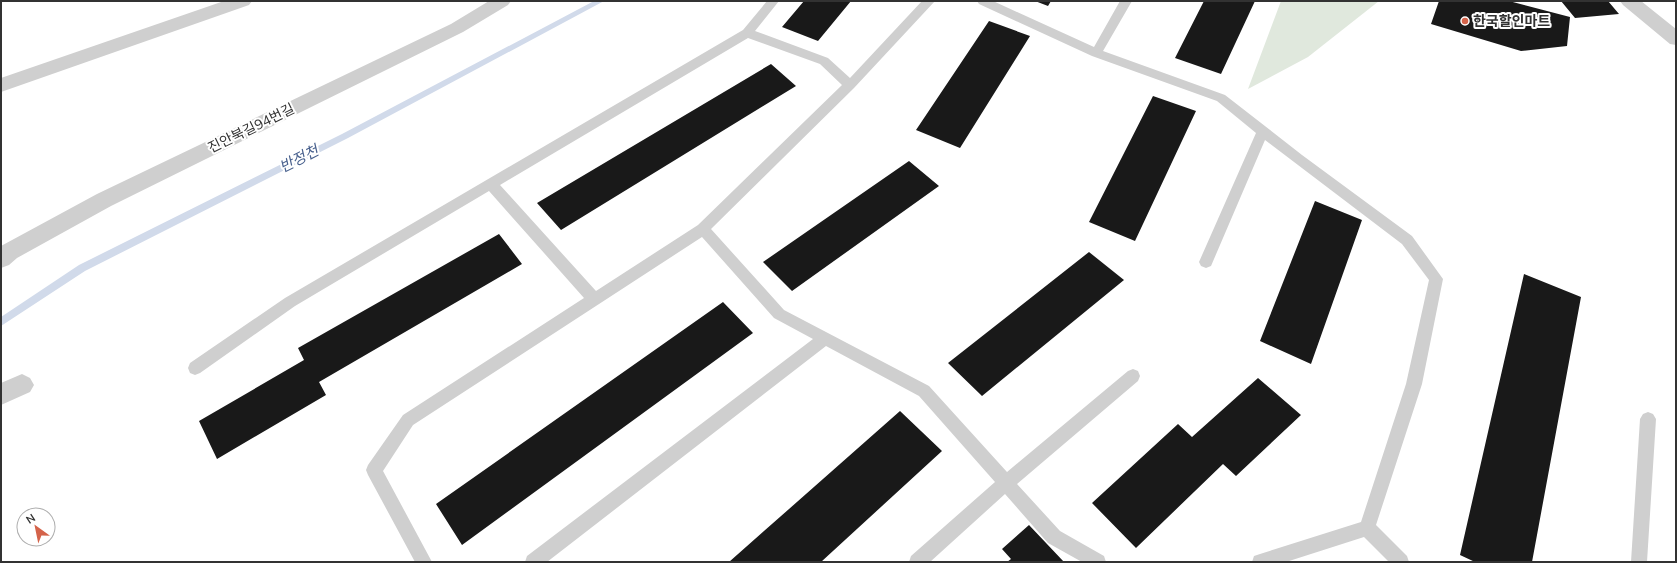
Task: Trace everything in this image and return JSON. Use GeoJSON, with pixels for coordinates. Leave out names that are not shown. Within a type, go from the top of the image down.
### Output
{"type":"FeatureCollection","features":[{"type":"Feature","properties":{"kind":"street"},"geometry":{"type":"LineString","coordinates":[[1,85],[243,1]]}},
{"type":"Feature","properties":{"kind":"street","name":"진안북길94번길"},"geometry":{"type":"LineString","coordinates":[[1,259],[9,252],[104,200],[457,28],[502,1]]}},
{"type":"Feature","properties":{"kind":"street"},"geometry":{"type":"LineString","coordinates":[[1629,1],[1676,39]]}},
{"type":"Feature","properties":{"kind":"lane"},"geometry":{"type":"LineString","coordinates":[[195,368],[290,302],[747,34],[773,1]]}},
{"type":"Feature","properties":{"kind":"lane"},"geometry":{"type":"LineString","coordinates":[[424,562],[374,470],[408,420],[702,228],[850,85],[929,1]]}},
{"type":"Feature","properties":{"kind":"lane"},"geometry":{"type":"LineString","coordinates":[[983,1],[1096,53],[1221,98],[1407,240],[1436,279],[1414,384],[1367,528]]}},
{"type":"Feature","properties":{"kind":"lane"},"geometry":{"type":"LineString","coordinates":[[1096,53],[1126,1]]}},
{"type":"Feature","properties":{"kind":"lane"},"geometry":{"type":"LineString","coordinates":[[747,34],[824,61],[850,85]]}},
{"type":"Feature","properties":{"kind":"lane"},"geometry":{"type":"LineString","coordinates":[[1206,262],[1263,131]]}},
{"type":"Feature","properties":{"kind":"lane"},"geometry":{"type":"LineString","coordinates":[[491,184],[594,299]]}},
{"type":"Feature","properties":{"kind":"lane"},"geometry":{"type":"LineString","coordinates":[[702,228],[779,314],[924,391],[1054,537],[1098,562]]}},
{"type":"Feature","properties":{"kind":"lane"},"geometry":{"type":"LineString","coordinates":[[534,562],[824,338]]}},
{"type":"Feature","properties":{"kind":"lane"},"geometry":{"type":"LineString","coordinates":[[917,562],[1006,483],[1133,376]]}},
{"type":"Feature","properties":{"kind":"lane"},"geometry":{"type":"LineString","coordinates":[[1638,562],[1648,419]]}},
{"type":"Feature","properties":{"kind":"lane"},"geometry":{"type":"LineString","coordinates":[[1260,562],[1367,528]]}},
{"type":"Feature","properties":{"kind":"lane"},"geometry":{"type":"LineString","coordinates":[[1367,528],[1401,562]]}},
{"type":"Feature","properties":{"kind":"shaded area"},"geometry":{"type":"Polygon","coordinates":[[[1281,1],[1379,1],[1308,57],[1248,89],[1281,1]]]}},
{"type":"Feature","properties":{"kind":"building"},"geometry":{"type":"Polygon","coordinates":[[[804,1],[851,1],[818,41],[782,27],[804,1]]]}},
{"type":"Feature","properties":{"kind":"building"},"geometry":{"type":"Polygon","coordinates":[[[1035,1],[1051,1],[1048,6],[1035,1]]]}},
{"type":"Feature","properties":{"kind":"building"},"geometry":{"type":"Polygon","coordinates":[[[1204,1],[1255,1],[1221,74],[1175,58],[1204,1]]]}},
{"type":"Feature","properties":{"kind":"building"},"geometry":{"type":"Polygon","coordinates":[[[1439,1],[1509,1],[1570,17],[1567,46],[1521,51],[1431,24],[1439,1]]]}},
{"type":"Feature","properties":{"kind":"building"},"geometry":{"type":"Polygon","coordinates":[[[1561,1],[1608,1],[1619,14],[1575,18],[1561,1]]]}},
{"type":"Feature","properties":{"kind":"building"},"geometry":{"type":"Polygon","coordinates":[[[989,21],[1030,36],[960,148],[916,130],[989,21]]]}},
{"type":"Feature","properties":{"kind":"building"},"geometry":{"type":"Polygon","coordinates":[[[771,64],[796,86],[561,230],[537,203],[771,64]]]}},
{"type":"Feature","properties":{"kind":"building"},"geometry":{"type":"Polygon","coordinates":[[[1153,96],[1196,111],[1135,241],[1089,222],[1153,96]]]}},
{"type":"Feature","properties":{"kind":"building"},"geometry":{"type":"Polygon","coordinates":[[[909,161],[939,186],[792,291],[763,262],[909,161]]]}},
{"type":"Feature","properties":{"kind":"building"},"geometry":{"type":"Polygon","coordinates":[[[1315,201],[1362,220],[1311,364],[1260,341],[1315,201]]]}},
{"type":"Feature","properties":{"kind":"building"},"geometry":{"type":"Polygon","coordinates":[[[499,234],[522,264],[319,382],[326,395],[217,459],[199,421],[304,360],[298,348],[499,234]]]}},
{"type":"Feature","properties":{"kind":"building"},"geometry":{"type":"Polygon","coordinates":[[[1089,252],[1124,280],[982,396],[948,363],[1089,252]]]}},
{"type":"Feature","properties":{"kind":"building"},"geometry":{"type":"Polygon","coordinates":[[[1524,274],[1581,297],[1532,562],[1475,562],[1460,555],[1524,274]]]}},
{"type":"Feature","properties":{"kind":"building"},"geometry":{"type":"Polygon","coordinates":[[[723,302],[753,333],[462,545],[436,504],[723,302]]]}},
{"type":"Feature","properties":{"kind":"building"},"geometry":{"type":"Polygon","coordinates":[[[1258,378],[1301,415],[1236,476],[1223,464],[1136,548],[1092,503],[1178,424],[1192,437],[1258,378]]]}},
{"type":"Feature","properties":{"kind":"building"},"geometry":{"type":"Polygon","coordinates":[[[900,411],[942,451],[821,562],[729,562],[900,411]]]}},
{"type":"Feature","properties":{"kind":"building"},"geometry":{"type":"Polygon","coordinates":[[[1029,525],[1064,562],[1007,562],[1011,559],[1002,549],[1029,525]]]}},
{"type":"Feature","properties":{"kind":"waterway","name":"반정천"},"geometry":{"type":"LineString","coordinates":[[1,322],[82,268],[345,136],[600,1]]}},
{"type":"Feature","properties":{"kind":"place","name":"한국할인마트"},"geometry":{"type":"Point","coordinates":[1465,21]}}]}
